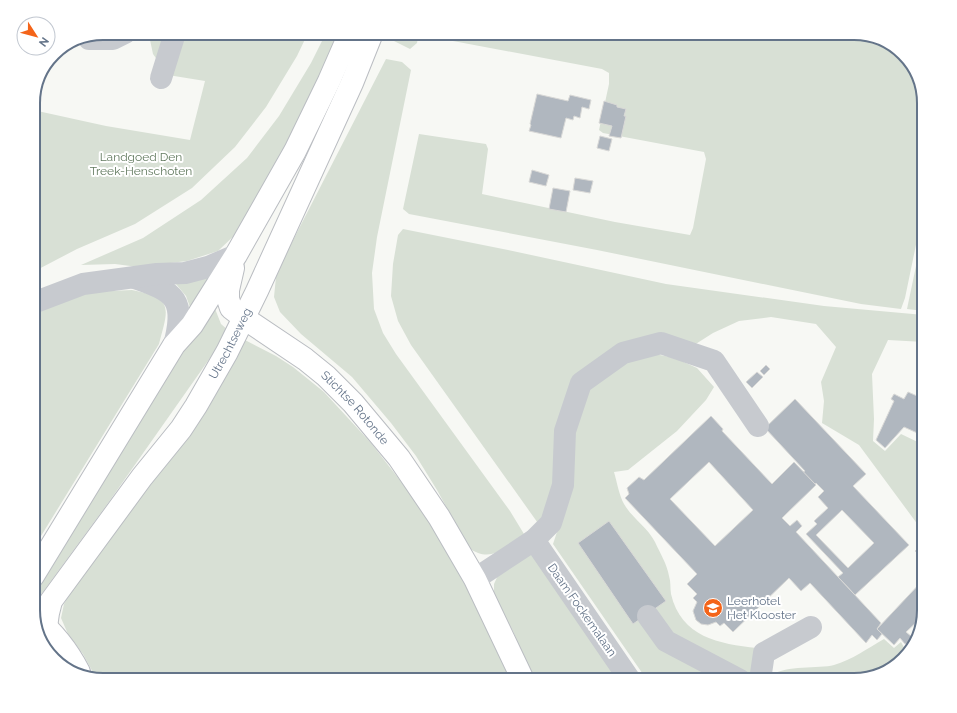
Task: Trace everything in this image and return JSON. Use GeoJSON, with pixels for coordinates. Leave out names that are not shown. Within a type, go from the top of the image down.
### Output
{"type":"FeatureCollection","features":[{"type":"Feature","properties":{"kind":"main road"},"geometry":{"type":"LineString","coordinates":[[40,565],[174,345],[192,325],[236,255],[295,152],[347,40]]}},
{"type":"Feature","properties":{"kind":"main road","name":"Utrechtseweg"},"geometry":{"type":"LineString","coordinates":[[41,621],[48,613],[51,601],[142,477],[169,445],[196,406],[227,352],[352,83],[369,40]]}},
{"type":"Feature","properties":{"kind":"main road","name":"Stichtse Rotonde"},"geometry":{"type":"LineString","coordinates":[[236,255],[228,290],[228,299],[231,308],[305,359],[353,402],[399,458],[439,516],[475,580],[520,673]]}},
{"type":"Feature","properties":{"kind":"main road"},"geometry":{"type":"LineString","coordinates":[[41,624],[68,653],[76,666]]}},
{"type":"Feature","properties":{"kind":"street"},"geometry":{"type":"LineString","coordinates":[[160,78],[174,40]]}},
{"type":"Feature","properties":{"kind":"street"},"geometry":{"type":"LineString","coordinates":[[40,300],[83,284],[117,278],[185,273],[208,267],[236,255]]}},
{"type":"Feature","properties":{"kind":"street"},"geometry":{"type":"LineString","coordinates":[[132,277],[154,284],[170,293],[177,303],[179,328],[174,345]]}},
{"type":"Feature","properties":{"kind":"street"},"geometry":{"type":"LineString","coordinates":[[475,580],[534,540],[551,523],[563,485],[565,431],[581,383],[623,353],[662,343],[714,361],[758,426]]}},
{"type":"Feature","properties":{"kind":"street","name":"Daam Fockemalaan"},"geometry":{"type":"LineString","coordinates":[[534,540],[625,673]]}},
{"type":"Feature","properties":{"kind":"street"},"geometry":{"type":"LineString","coordinates":[[648,616],[666,641],[727,673]]}},
{"type":"Feature","properties":{"kind":"street"},"geometry":{"type":"LineString","coordinates":[[761,673],[764,653],[811,628]]}},
{"type":"Feature","properties":{"kind":"green space","name":"Landgoed Den Treek-Henschoten"},"geometry":{"type":"Polygon","coordinates":[[[150,40],[305,40],[297,56],[266,107],[235,147],[192,188],[135,224],[77,249],[40,268],[40,112],[106,126],[190,140],[205,81],[168,75],[153,54],[150,40]]]}},
{"type":"Feature","properties":{"kind":"green space"},"geometry":{"type":"Polygon","coordinates":[[[322,40],[341,40],[334,58],[241,229],[218,251],[187,261],[138,267],[115,264],[81,265],[143,238],[201,200],[247,158],[279,116],[311,63],[322,40]]]}},
{"type":"Feature","properties":{"kind":"green space"},"geometry":{"type":"Polygon","coordinates":[[[392,40],[418,40],[417,43],[410,49],[392,40]]]}},
{"type":"Feature","properties":{"kind":"green space"},"geometry":{"type":"Polygon","coordinates":[[[448,40],[854,40],[874,43],[892,53],[906,68],[914,83],[917,103],[917,240],[905,298],[901,309],[861,304],[597,250],[409,214],[403,209],[419,134],[486,144],[488,149],[482,194],[615,222],[690,235],[693,228],[706,159],[704,152],[603,133],[599,130],[609,84],[609,73],[602,69],[448,40]]]}},
{"type":"Feature","properties":{"kind":"green space"},"geometry":{"type":"Polygon","coordinates":[[[386,59],[402,62],[411,70],[377,237],[372,273],[374,309],[383,333],[396,354],[510,511],[524,534],[498,552],[491,554],[477,553],[469,548],[437,490],[416,456],[391,423],[352,377],[301,334],[280,312],[274,297],[276,277],[289,248],[386,59]]]}},
{"type":"Feature","properties":{"kind":"green space"},"geometry":{"type":"Polygon","coordinates":[[[403,229],[666,284],[824,306],[917,314],[917,342],[888,340],[872,374],[874,419],[873,441],[885,451],[901,434],[917,442],[917,524],[859,445],[822,423],[824,401],[821,382],[836,347],[816,324],[771,317],[739,321],[713,333],[691,347],[589,366],[540,526],[411,345],[398,321],[391,296],[393,264],[398,235],[403,229]]]}},
{"type":"Feature","properties":{"kind":"green space"},"geometry":{"type":"Polygon","coordinates":[[[917,261],[917,310],[907,309],[917,261]]]}},
{"type":"Feature","properties":{"kind":"green space"},"geometry":{"type":"Polygon","coordinates":[[[211,277],[190,307],[186,296],[176,284],[211,277]]]}},
{"type":"Feature","properties":{"kind":"green space"},"geometry":{"type":"Polygon","coordinates":[[[132,290],[146,293],[162,301],[166,314],[165,322],[159,344],[40,538],[40,312],[69,298],[89,292],[132,290]]]}},
{"type":"Feature","properties":{"kind":"green space"},"geometry":{"type":"Polygon","coordinates":[[[212,301],[221,324],[229,331],[108,503],[40,596],[40,583],[212,301]]]}},
{"type":"Feature","properties":{"kind":"green space"},"geometry":{"type":"Polygon","coordinates":[[[243,339],[276,356],[293,367],[324,392],[371,443],[430,519],[499,648],[510,673],[93,672],[83,654],[68,634],[61,618],[64,604],[73,587],[243,339]]]}},
{"type":"Feature","properties":{"kind":"green space"},"geometry":{"type":"Polygon","coordinates":[[[655,354],[675,358],[697,368],[714,387],[706,400],[677,431],[628,470],[614,472],[619,493],[624,504],[652,537],[667,567],[671,594],[676,609],[683,620],[704,636],[729,644],[757,648],[755,673],[642,673],[553,544],[561,520],[568,451],[582,396],[609,368],[655,354]]]}},
{"type":"Feature","properties":{"kind":"green space"},"geometry":{"type":"Polygon","coordinates":[[[527,552],[533,556],[616,673],[530,673],[513,631],[494,595],[494,584],[499,573],[527,552]]]}},
{"type":"Feature","properties":{"kind":"green space"},"geometry":{"type":"Polygon","coordinates":[[[884,639],[894,648],[901,642],[904,648],[889,662],[874,670],[866,672],[776,673],[794,668],[834,665],[854,657],[884,639]]]}},
{"type":"Feature","properties":{"kind":"building"},"geometry":{"type":"Polygon","coordinates":[[[537,94],[568,101],[570,95],[591,100],[589,109],[582,107],[580,118],[574,116],[573,120],[566,118],[561,138],[529,131],[537,94]]]}},
{"type":"Feature","properties":{"kind":"building"},"geometry":{"type":"Polygon","coordinates":[[[604,101],[626,109],[621,138],[609,136],[612,126],[599,123],[604,101]]]}},
{"type":"Feature","properties":{"kind":"building"},"geometry":{"type":"Polygon","coordinates":[[[600,136],[612,139],[609,151],[597,148],[600,136]]]}},
{"type":"Feature","properties":{"kind":"building"},"geometry":{"type":"Polygon","coordinates":[[[532,170],[549,175],[546,186],[529,182],[532,170]]]}},
{"type":"Feature","properties":{"kind":"building"},"geometry":{"type":"Polygon","coordinates":[[[575,178],[593,181],[590,193],[573,190],[575,178]]]}},
{"type":"Feature","properties":{"kind":"building"},"geometry":{"type":"Polygon","coordinates":[[[553,188],[570,191],[566,212],[549,209],[553,188]]]}},
{"type":"Feature","properties":{"kind":"building"},"geometry":{"type":"Polygon","coordinates":[[[766,365],[770,369],[764,375],[760,371],[766,365]]]}},
{"type":"Feature","properties":{"kind":"building"},"geometry":{"type":"Polygon","coordinates":[[[757,372],[763,377],[752,388],[746,382],[757,372]]]}},
{"type":"Feature","properties":{"kind":"building"},"geometry":{"type":"Polygon","coordinates":[[[908,392],[917,396],[917,433],[904,427],[885,448],[876,440],[894,401],[891,399],[894,394],[904,399],[908,392]]]}},
{"type":"Feature","properties":{"kind":"building"},"geometry":{"type":"Polygon","coordinates":[[[795,399],[866,474],[853,486],[909,545],[855,595],[838,577],[843,573],[806,534],[817,524],[814,521],[828,508],[818,497],[824,491],[803,472],[805,471],[765,428],[795,399]],[[842,510],[816,535],[848,568],[874,543],[842,510]]]}},
{"type":"Feature","properties":{"kind":"building"},"geometry":{"type":"Polygon","coordinates":[[[711,416],[723,429],[722,431],[772,484],[794,462],[816,485],[782,518],[790,526],[797,520],[802,526],[796,532],[881,623],[877,629],[882,634],[877,640],[872,635],[866,643],[810,583],[801,591],[789,578],[733,632],[724,623],[720,626],[716,622],[708,625],[701,624],[696,620],[693,611],[697,602],[693,598],[697,594],[687,584],[697,574],[625,498],[629,494],[627,488],[639,477],[644,480],[711,416]],[[709,462],[670,499],[715,546],[753,510],[709,462]]]}},
{"type":"Feature","properties":{"kind":"building"},"geometry":{"type":"Polygon","coordinates":[[[609,521],[666,601],[633,624],[578,543],[609,521]]]}},
{"type":"Feature","properties":{"kind":"building"},"geometry":{"type":"Polygon","coordinates":[[[917,586],[916,622],[906,632],[911,636],[906,644],[900,638],[894,645],[877,629],[917,586]]]}},
{"type":"Feature","properties":{"kind":"place","name":"Leerhotel Het Klooster"},"geometry":{"type":"Point","coordinates":[713,608]}}]}
